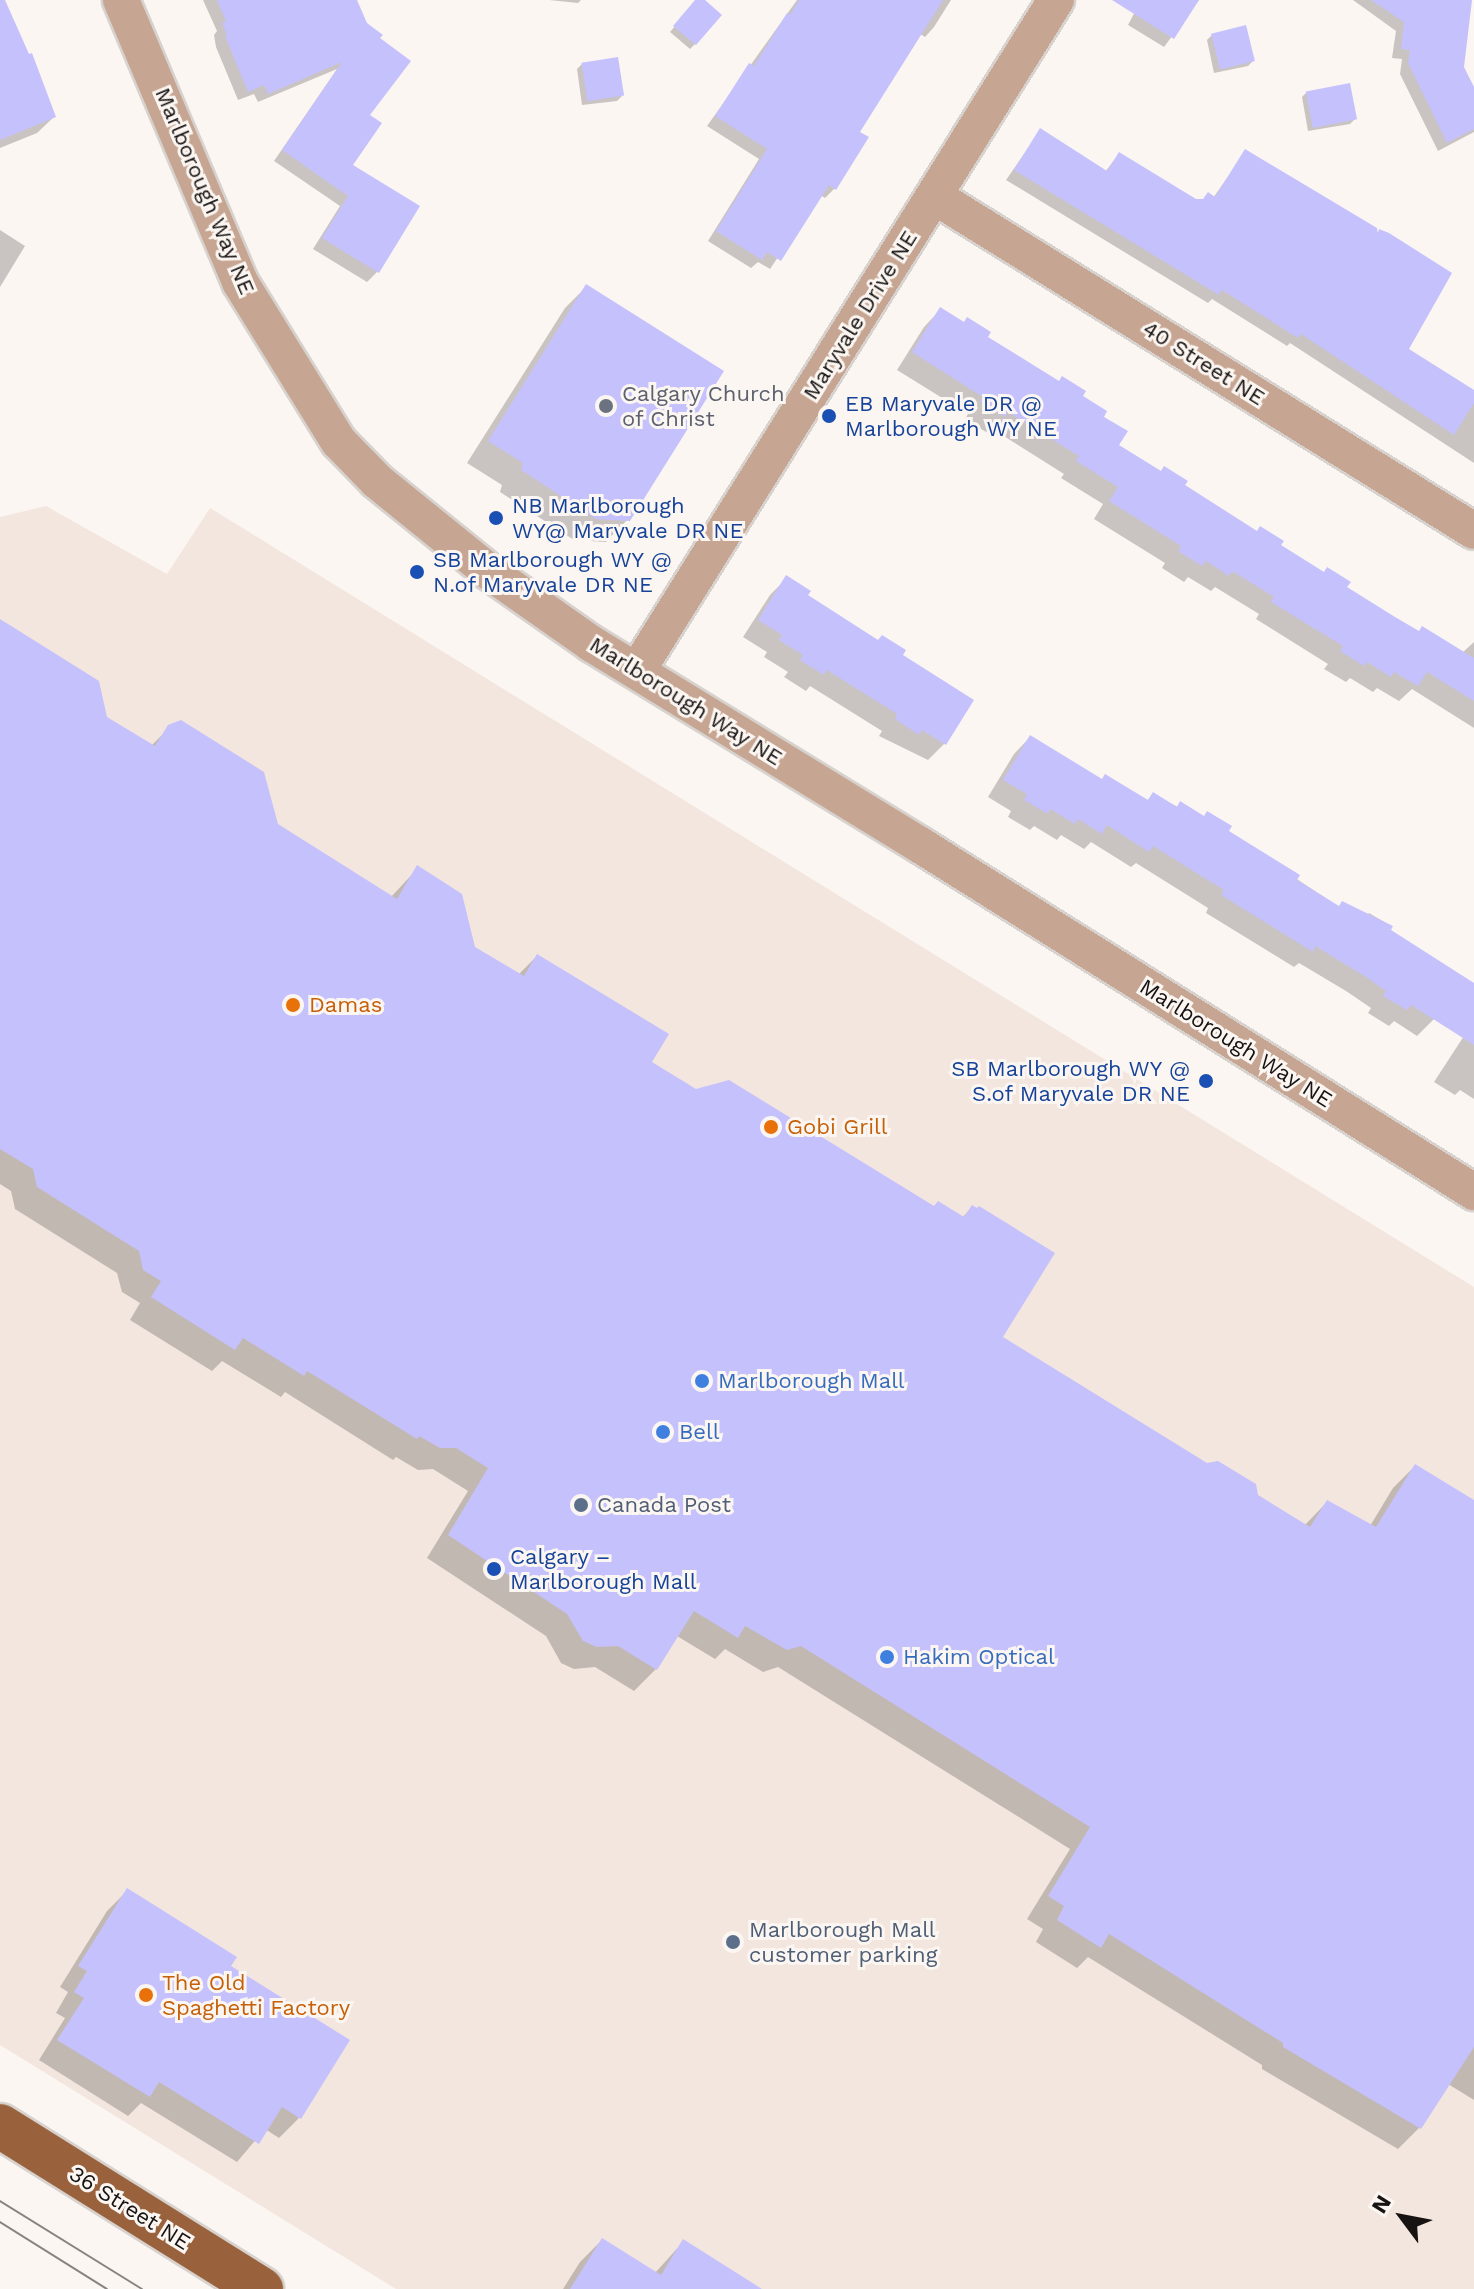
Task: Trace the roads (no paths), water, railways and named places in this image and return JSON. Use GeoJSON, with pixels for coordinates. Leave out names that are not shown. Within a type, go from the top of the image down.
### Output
{"type":"FeatureCollection","features":[{"type":"Feature","properties":{"kind":"main road","name":"36 Street NE"},"geometry":{"type":"LineString","coordinates":[[0,2126],[261,2289]]}},
{"type":"Feature","properties":{"kind":"street","name":"Marlborough Way NE"},"geometry":{"type":"LineString","coordinates":[[121,0],[240,282],[339,442],[377,481],[488,571],[592,644],[1474,1192]]}},
{"type":"Feature","properties":{"kind":"street","name":"Maryvale Drive NE"},"geometry":{"type":"LineString","coordinates":[[637,671],[1056,0]]}},
{"type":"Feature","properties":{"kind":"street","name":"40 Street NE"},"geometry":{"type":"LineString","coordinates":[[934,196],[1474,531]]}},
{"type":"Feature","properties":{"kind":"tram line"},"geometry":{"type":"LineString","coordinates":[[0,2201],[142,2289]]}},
{"type":"Feature","properties":{"kind":"tram line"},"geometry":{"type":"LineString","coordinates":[[0,2222],[107,2289]]}},
{"type":"Feature","properties":{"kind":"place","name":"Calgary Church of Christ"},"geometry":{"type":"Point","coordinates":[606,406]}},
{"type":"Feature","properties":{"kind":"place","name":"EB Maryvale DR @ Marlborough WY NE"},"geometry":{"type":"Point","coordinates":[829,416]}},
{"type":"Feature","properties":{"kind":"place","name":"NB Marlborough WY@ Maryvale DR NE"},"geometry":{"type":"Point","coordinates":[496,518]}},
{"type":"Feature","properties":{"kind":"place","name":"SB Marlborough WY @ N.of Maryvale DR NE"},"geometry":{"type":"Point","coordinates":[417,572]}},
{"type":"Feature","properties":{"kind":"place","name":"Damas"},"geometry":{"type":"Point","coordinates":[293,1005]}},
{"type":"Feature","properties":{"kind":"place","name":"SB Marlborough WY @ S.of Maryvale DR NE"},"geometry":{"type":"Point","coordinates":[1206,1081]}},
{"type":"Feature","properties":{"kind":"place","name":"Gobi Grill"},"geometry":{"type":"Point","coordinates":[771,1127]}},
{"type":"Feature","properties":{"kind":"place","name":"Marlborough Mall"},"geometry":{"type":"Point","coordinates":[702,1381]}},
{"type":"Feature","properties":{"kind":"place","name":"Bell"},"geometry":{"type":"Point","coordinates":[663,1432]}},
{"type":"Feature","properties":{"kind":"place","name":"Canada Post"},"geometry":{"type":"Point","coordinates":[581,1505]}},
{"type":"Feature","properties":{"kind":"place","name":"Calgary – Marlborough Mall"},"geometry":{"type":"Point","coordinates":[494,1569]}},
{"type":"Feature","properties":{"kind":"place","name":"Hakim Optical"},"geometry":{"type":"Point","coordinates":[887,1657]}},
{"type":"Feature","properties":{"kind":"place","name":"Marlborough Mall customer parking"},"geometry":{"type":"Point","coordinates":[733,1942]}},
{"type":"Feature","properties":{"kind":"place","name":"The Old Spaghetti Factory"},"geometry":{"type":"Point","coordinates":[146,1995]}}]}
